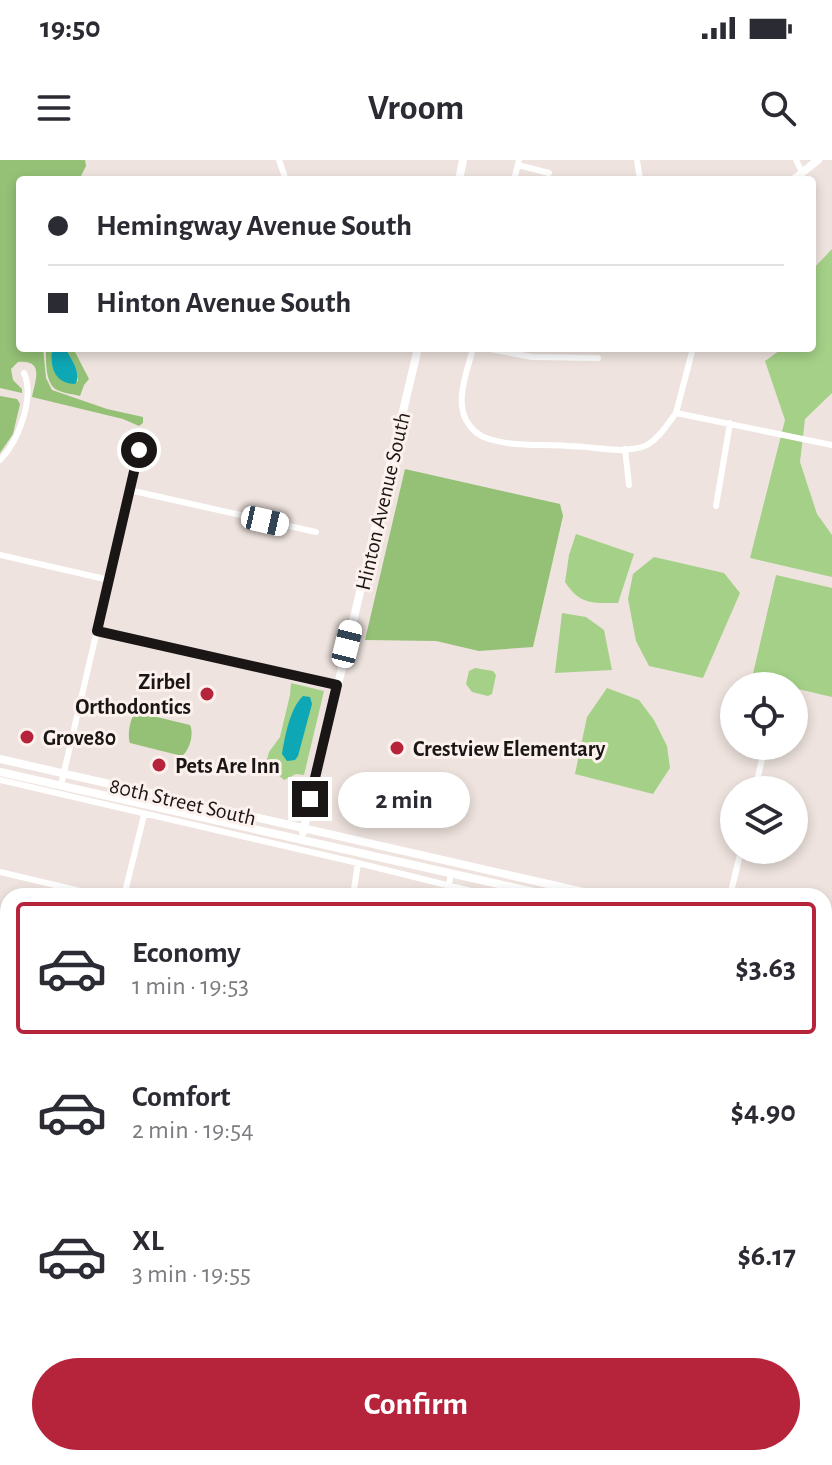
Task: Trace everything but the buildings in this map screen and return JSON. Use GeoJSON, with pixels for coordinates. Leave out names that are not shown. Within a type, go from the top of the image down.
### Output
{"type":"FeatureCollection","features":[{"type":"Feature","properties":{"kind":"main road"},"geometry":{"type":"LineString","coordinates":[[798,176],[818,160]]}},
{"type":"Feature","properties":{"kind":"main road","name":"Hinton Avenue South"},"geometry":{"type":"LineString","coordinates":[[301,840],[417,352]]}},
{"type":"Feature","properties":{"kind":"main road","name":"80th Street South"},"geometry":{"type":"LineString","coordinates":[[0,759],[566,888]]}},
{"type":"Feature","properties":{"kind":"main road","name":"80th Street South"},"geometry":{"type":"LineString","coordinates":[[0,772],[517,888]]}},
{"type":"Feature","properties":{"kind":"street"},"geometry":{"type":"LineString","coordinates":[[796,160],[802,172]]}},
{"type":"Feature","properties":{"kind":"street"},"geometry":{"type":"LineString","coordinates":[[518,162],[549,173]]}},
{"type":"Feature","properties":{"kind":"street"},"geometry":{"type":"LineString","coordinates":[[472,352],[463,388],[464,414],[479,435],[521,445],[625,449],[647,445],[676,413],[692,352]]}},
{"type":"Feature","properties":{"kind":"street"},"geometry":{"type":"LineString","coordinates":[[506,352],[532,357],[598,358]]}},
{"type":"Feature","properties":{"kind":"street"},"geometry":{"type":"LineString","coordinates":[[0,460],[19,431],[28,392],[24,373]]}},
{"type":"Feature","properties":{"kind":"street"},"geometry":{"type":"LineString","coordinates":[[676,413],[832,445]]}},
{"type":"Feature","properties":{"kind":"street"},"geometry":{"type":"LineString","coordinates":[[716,506],[730,423]]}},
{"type":"Feature","properties":{"kind":"street"},"geometry":{"type":"LineString","coordinates":[[61,785],[129,490],[140,447],[149,437]]}},
{"type":"Feature","properties":{"kind":"street"},"geometry":{"type":"LineString","coordinates":[[625,449],[629,485]]}},
{"type":"Feature","properties":{"kind":"street"},"geometry":{"type":"LineString","coordinates":[[129,490],[316,532]]}},
{"type":"Feature","properties":{"kind":"street"},"geometry":{"type":"LineString","coordinates":[[0,555],[109,580]]}},
{"type":"Feature","properties":{"kind":"street"},"geometry":{"type":"LineString","coordinates":[[97,631],[337,685]]}},
{"type":"Feature","properties":{"kind":"street","name":"80th Street South"},"geometry":{"type":"LineString","coordinates":[[0,780],[456,888]]}},
{"type":"Feature","properties":{"kind":"street"},"geometry":{"type":"LineString","coordinates":[[126,888],[144,815]]}},
{"type":"Feature","properties":{"kind":"street"},"geometry":{"type":"LineString","coordinates":[[354,888],[358,863]]}},
{"type":"Feature","properties":{"kind":"street"},"geometry":{"type":"LineString","coordinates":[[732,888],[738,864]]}},
{"type":"Feature","properties":{"kind":"street"},"geometry":{"type":"LineString","coordinates":[[0,872],[67,888]]}},
{"type":"Feature","properties":{"kind":"street"},"geometry":{"type":"LineString","coordinates":[[447,886],[451,873]]}},
{"type":"Feature","properties":{"kind":"green space"},"geometry":{"type":"Polygon","coordinates":[[[0,160],[85,160],[86,166],[81,176],[16,176],[16,352],[43,352],[46,378],[52,390],[107,409],[143,417],[143,423],[139,426],[123,419],[32,397],[36,372],[32,364],[26,362],[18,362],[11,369],[13,380],[22,393],[0,388],[0,160]]]}},
{"type":"Feature","properties":{"kind":"green space"},"geometry":{"type":"Polygon","coordinates":[[[832,249],[832,393],[805,419],[800,462],[817,514],[832,535],[832,577],[750,558],[785,420],[765,361],[777,352],[816,352],[816,266],[832,249]]]}},
{"type":"Feature","properties":{"kind":"green space"},"geometry":{"type":"Polygon","coordinates":[[[46,352],[51,352],[78,382],[77,372],[67,352],[75,352],[89,379],[80,396],[54,388],[47,369],[46,352]]]}},
{"type":"Feature","properties":{"kind":"green space"},"geometry":{"type":"Polygon","coordinates":[[[0,396],[17,399],[20,404],[13,434],[0,453],[0,396]]]}},
{"type":"Feature","properties":{"kind":"green space"},"geometry":{"type":"Polygon","coordinates":[[[405,469],[560,504],[563,516],[533,647],[479,651],[436,641],[365,640],[405,469]]]}},
{"type":"Feature","properties":{"kind":"green space"},"geometry":{"type":"Polygon","coordinates":[[[576,534],[634,554],[618,603],[587,601],[576,595],[565,582],[576,534]]]}},
{"type":"Feature","properties":{"kind":"green space"},"geometry":{"type":"Polygon","coordinates":[[[654,557],[724,573],[740,593],[703,678],[649,666],[636,641],[628,599],[633,574],[654,557]]]}},
{"type":"Feature","properties":{"kind":"green space"},"geometry":{"type":"Polygon","coordinates":[[[776,575],[832,588],[832,697],[808,691],[808,672],[753,672],[776,575]]]}},
{"type":"Feature","properties":{"kind":"green space"},"geometry":{"type":"Polygon","coordinates":[[[562,613],[586,617],[604,630],[612,670],[555,673],[562,613]]]}},
{"type":"Feature","properties":{"kind":"green space"},"geometry":{"type":"Polygon","coordinates":[[[475,668],[493,671],[496,675],[492,694],[472,692],[466,684],[469,671],[475,668]]]}},
{"type":"Feature","properties":{"kind":"green space"},"geometry":{"type":"Polygon","coordinates":[[[291,683],[324,691],[304,775],[296,774],[284,780],[265,766],[269,752],[280,737],[291,683]]]}},
{"type":"Feature","properties":{"kind":"green space"},"geometry":{"type":"Polygon","coordinates":[[[607,688],[639,700],[654,720],[667,746],[670,768],[653,794],[575,774],[587,717],[607,688]]]}},
{"type":"Feature","properties":{"kind":"green space"},"geometry":{"type":"Polygon","coordinates":[[[136,712],[190,725],[189,745],[183,755],[130,743],[130,727],[136,712]]]}},
{"type":"Feature","properties":{"kind":"water"},"geometry":{"type":"Polygon","coordinates":[[[52,352],[68,352],[77,372],[75,384],[62,381],[55,373],[52,352]]]}},
{"type":"Feature","properties":{"kind":"water"},"geometry":{"type":"Polygon","coordinates":[[[303,696],[310,697],[312,704],[298,756],[295,760],[287,761],[282,754],[287,731],[291,715],[303,696]]]}},
{"type":"Feature","properties":{"kind":"place","name":"Zirbel Orthodontics"},"geometry":{"type":"Point","coordinates":[207,694]}},
{"type":"Feature","properties":{"kind":"place","name":"Grove80"},"geometry":{"type":"Point","coordinates":[27,737]}},
{"type":"Feature","properties":{"kind":"place","name":"Crestview Elementary"},"geometry":{"type":"Point","coordinates":[397,748]}},
{"type":"Feature","properties":{"kind":"place","name":"Pets Are Inn"},"geometry":{"type":"Point","coordinates":[159,765]}},
{"type":"Feature","properties":{"kind":"route"},"geometry":{"type":"LineString","coordinates":[[139,450],[97,631],[337,685],[310,799]]}}]}
